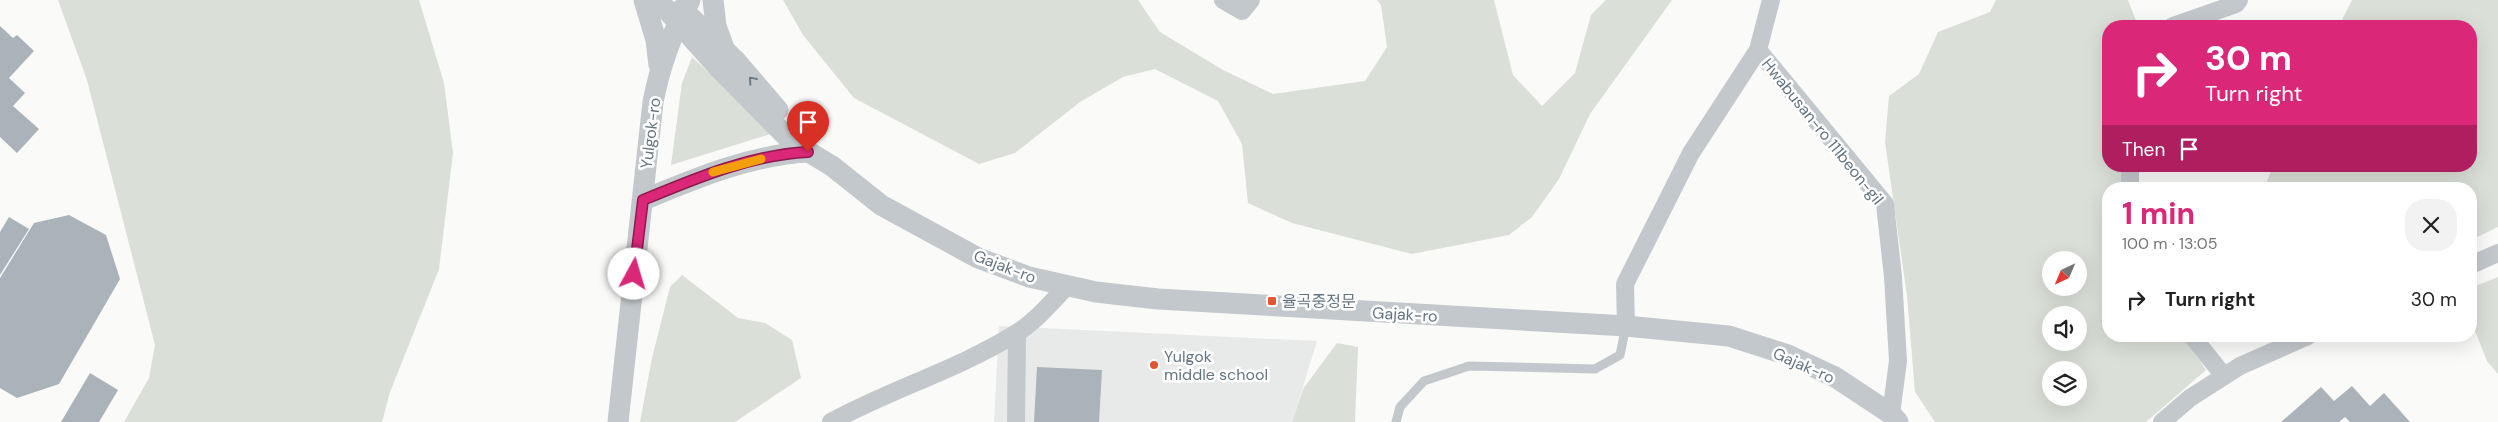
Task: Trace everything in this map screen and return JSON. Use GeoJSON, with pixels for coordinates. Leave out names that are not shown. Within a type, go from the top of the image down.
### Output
{"type":"FeatureCollection","features":[{"type":"Feature","properties":{"kind":"street"},"geometry":{"type":"LineString","coordinates":[[644,0],[656,40],[659,72]]}},
{"type":"Feature","properties":{"kind":"street","name":"Gajak-ro"},"geometry":{"type":"LineString","coordinates":[[658,0],[682,9],[725,50],[791,125],[816,145],[832,166]]}},
{"type":"Feature","properties":{"kind":"street"},"geometry":{"type":"LineString","coordinates":[[713,0],[716,26],[725,50]]}},
{"type":"Feature","properties":{"kind":"street"},"geometry":{"type":"LineString","coordinates":[[1224,0],[1242,11],[1251,0]]}},
{"type":"Feature","properties":{"kind":"street","name":"Hwabusan-ro 111beon-gil"},"geometry":{"type":"LineString","coordinates":[[1771,0],[1758,50],[1884,204],[1893,277],[1898,361],[1894,418]]}},
{"type":"Feature","properties":{"kind":"street"},"geometry":{"type":"LineString","coordinates":[[2191,20],[2236,4],[2238,0]]}},
{"type":"Feature","properties":{"kind":"street","name":"Yulgok-ro"},"geometry":{"type":"LineString","coordinates":[[618,422],[653,102],[659,72],[682,9]]}},
{"type":"Feature","properties":{"kind":"street","name":"Gajak-ro"},"geometry":{"type":"LineString","coordinates":[[682,9],[792,142],[832,166],[881,205],[978,258],[1029,277],[1066,287],[1158,299],[1626,326],[1729,336],[1788,355],[1836,378],[1894,418]]}},
{"type":"Feature","properties":{"kind":"street"},"geometry":{"type":"LineString","coordinates":[[1626,326],[1626,284],[1691,154],[1758,50]]}},
{"type":"Feature","properties":{"kind":"street"},"geometry":{"type":"LineString","coordinates":[[643,200],[727,167],[786,153],[808,152]]}},
{"type":"Feature","properties":{"kind":"street"},"geometry":{"type":"LineString","coordinates":[[2477,262],[2498,253]]}},
{"type":"Feature","properties":{"kind":"street"},"geometry":{"type":"LineString","coordinates":[[831,422],[866,403],[971,358],[1017,334],[1066,287]]}},
{"type":"Feature","properties":{"kind":"street"},"geometry":{"type":"LineString","coordinates":[[1016,422],[1017,334]]}},
{"type":"Feature","properties":{"kind":"street"},"geometry":{"type":"LineString","coordinates":[[2197,342],[2224,376]]}},
{"type":"Feature","properties":{"kind":"street"},"geometry":{"type":"LineString","coordinates":[[2162,422],[2190,398],[2240,366],[2294,342]]}},
{"type":"Feature","properties":{"kind":"lane"},"geometry":{"type":"LineString","coordinates":[[1396,422],[1400,407],[1424,381],[1469,366],[1595,369],[1620,355],[1626,326]]}},
{"type":"Feature","properties":{"kind":"shaded area"},"geometry":{"type":"Polygon","coordinates":[[[58,0],[419,0],[444,83],[453,153],[439,269],[390,392],[382,422],[124,422],[149,378],[155,345],[87,80],[58,0]]]}},
{"type":"Feature","properties":{"kind":"shaded area"},"geometry":{"type":"Polygon","coordinates":[[[783,0],[1138,0],[1160,32],[1223,70],[1273,94],[1365,81],[1387,47],[1381,5],[1377,0],[1494,0],[1513,75],[1542,106],[1575,73],[1591,15],[1606,0],[1672,0],[1590,114],[1559,179],[1532,217],[1509,235],[1412,254],[1292,223],[1248,203],[1242,144],[1218,101],[1155,69],[1123,77],[1080,102],[1015,153],[979,164],[854,98],[803,35],[783,0]]]}},
{"type":"Feature","properties":{"kind":"shaded area"},"geometry":{"type":"Polygon","coordinates":[[[1996,0],[2128,0],[2136,20],[2102,20],[2102,172],[2122,172],[2122,182],[2102,182],[2102,342],[2188,342],[2206,370],[2146,422],[1935,422],[1915,392],[1907,296],[1885,142],[1889,96],[1919,74],[1938,32],[1990,12],[1996,0]]]}},
{"type":"Feature","properties":{"kind":"shaded area"},"geometry":{"type":"Polygon","coordinates":[[[2352,0],[2498,0],[2498,227],[2477,237],[2477,182],[2267,182],[2271,172],[2477,172],[2477,20],[2342,20],[2352,0]]]}},
{"type":"Feature","properties":{"kind":"shaded area"},"geometry":{"type":"Polygon","coordinates":[[[692,57],[774,133],[671,165],[682,83],[692,57]]]}},
{"type":"Feature","properties":{"kind":"shaded area"},"geometry":{"type":"Polygon","coordinates":[[[682,275],[738,318],[765,323],[792,340],[801,378],[735,422],[640,422],[652,358],[670,287],[682,275]]]}},
{"type":"Feature","properties":{"kind":"shaded area"},"geometry":{"type":"Polygon","coordinates":[[[2498,277],[2498,374],[2487,361],[2477,336],[2477,286],[2498,277]]]}},
{"type":"Feature","properties":{"kind":"shaded area","name":"Yulgok middle school"},"geometry":{"type":"Polygon","coordinates":[[[999,326],[1317,341],[1292,422],[994,422],[999,326]]]}},
{"type":"Feature","properties":{"kind":"shaded area"},"geometry":{"type":"Polygon","coordinates":[[[1337,343],[1358,347],[1355,422],[1292,422],[1303,389],[1337,343]]]}},
{"type":"Feature","properties":{"kind":"building"},"geometry":{"type":"Polygon","coordinates":[[[0,26],[13,38],[17,35],[34,51],[9,78],[25,93],[13,106],[39,129],[17,153],[0,137],[0,26]]]}},
{"type":"Feature","properties":{"kind":"building"},"geometry":{"type":"Polygon","coordinates":[[[69,215],[106,235],[120,279],[59,384],[17,398],[0,388],[0,278],[34,223],[69,215]]]}},
{"type":"Feature","properties":{"kind":"building"},"geometry":{"type":"Polygon","coordinates":[[[9,217],[29,229],[0,275],[0,232],[9,217]]]}},
{"type":"Feature","properties":{"kind":"building"},"geometry":{"type":"Polygon","coordinates":[[[1037,367],[1102,370],[1099,422],[1034,422],[1037,367]]]}},
{"type":"Feature","properties":{"kind":"building"},"geometry":{"type":"Polygon","coordinates":[[[90,373],[118,390],[99,422],[61,422],[90,373]]]}},
{"type":"Feature","properties":{"kind":"building"},"geometry":{"type":"Polygon","coordinates":[[[2352,386],[2370,406],[2384,393],[2410,422],[2350,422],[2345,417],[2339,422],[2281,422],[2321,387],[2334,401],[2352,386]]]}},
{"type":"Feature","properties":{"kind":"slow traffic"},"geometry":{"type":"LineString","coordinates":[[713,172],[761,159]]}},
{"type":"Feature","properties":{"kind":"place","name":"율곡중정문"},"geometry":{"type":"Point","coordinates":[1272,301]}},
{"type":"Feature","properties":{"kind":"place","name":"Yulgok middle school"},"geometry":{"type":"Point","coordinates":[1154,365]}},
{"type":"Feature","properties":{"kind":"route"},"geometry":{"type":"LineString","coordinates":[[634,274],[643,200],[727,167],[786,153],[808,152]]}}]}
